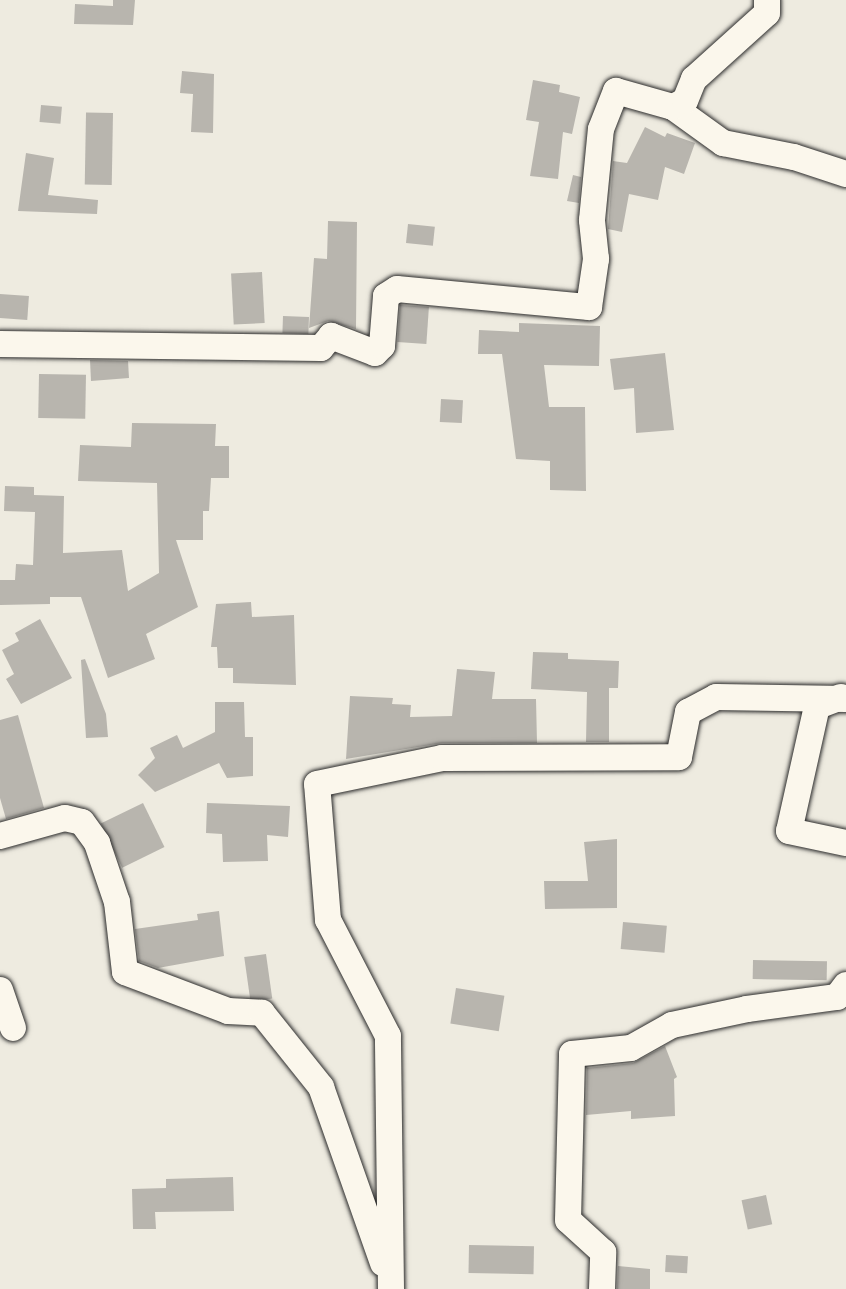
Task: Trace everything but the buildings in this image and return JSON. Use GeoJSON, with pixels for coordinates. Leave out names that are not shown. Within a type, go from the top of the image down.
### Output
{"type":"FeatureCollection","features":[{"type":"Feature","properties":{"kind":"street"},"geometry":{"type":"LineString","coordinates":[[673,107],[685,101],[694,78],[767,13],[767,0]]}},
{"type":"Feature","properties":{"kind":"street"},"geometry":{"type":"LineString","coordinates":[[0,344],[321,348],[331,336],[375,353],[382,346],[386,296],[397,289],[589,307],[596,259],[592,220],[600,141],[616,91],[622,90],[673,107],[723,143],[846,174]]}},
{"type":"Feature","properties":{"kind":"street"},"geometry":{"type":"LineString","coordinates":[[391,1286],[388,1036],[328,920],[317,784],[442,758],[679,757],[688,712],[716,697],[845,697]]}},
{"type":"Feature","properties":{"kind":"street"},"geometry":{"type":"LineString","coordinates":[[845,697],[817,706],[789,831],[846,843]]}},
{"type":"Feature","properties":{"kind":"street"},"geometry":{"type":"LineString","coordinates":[[0,836],[65,818],[82,822],[98,843],[117,902],[125,972],[228,1011],[262,1013],[321,1087],[391,1286]]}},
{"type":"Feature","properties":{"kind":"street"},"geometry":{"type":"LineString","coordinates":[[602,1289],[603,1252],[568,1220],[572,1054],[631,1048],[672,1025],[747,1009],[837,997],[846,985]]}},
{"type":"Feature","properties":{"kind":"street"},"geometry":{"type":"LineString","coordinates":[[0,990],[14,1028]]}}]}
